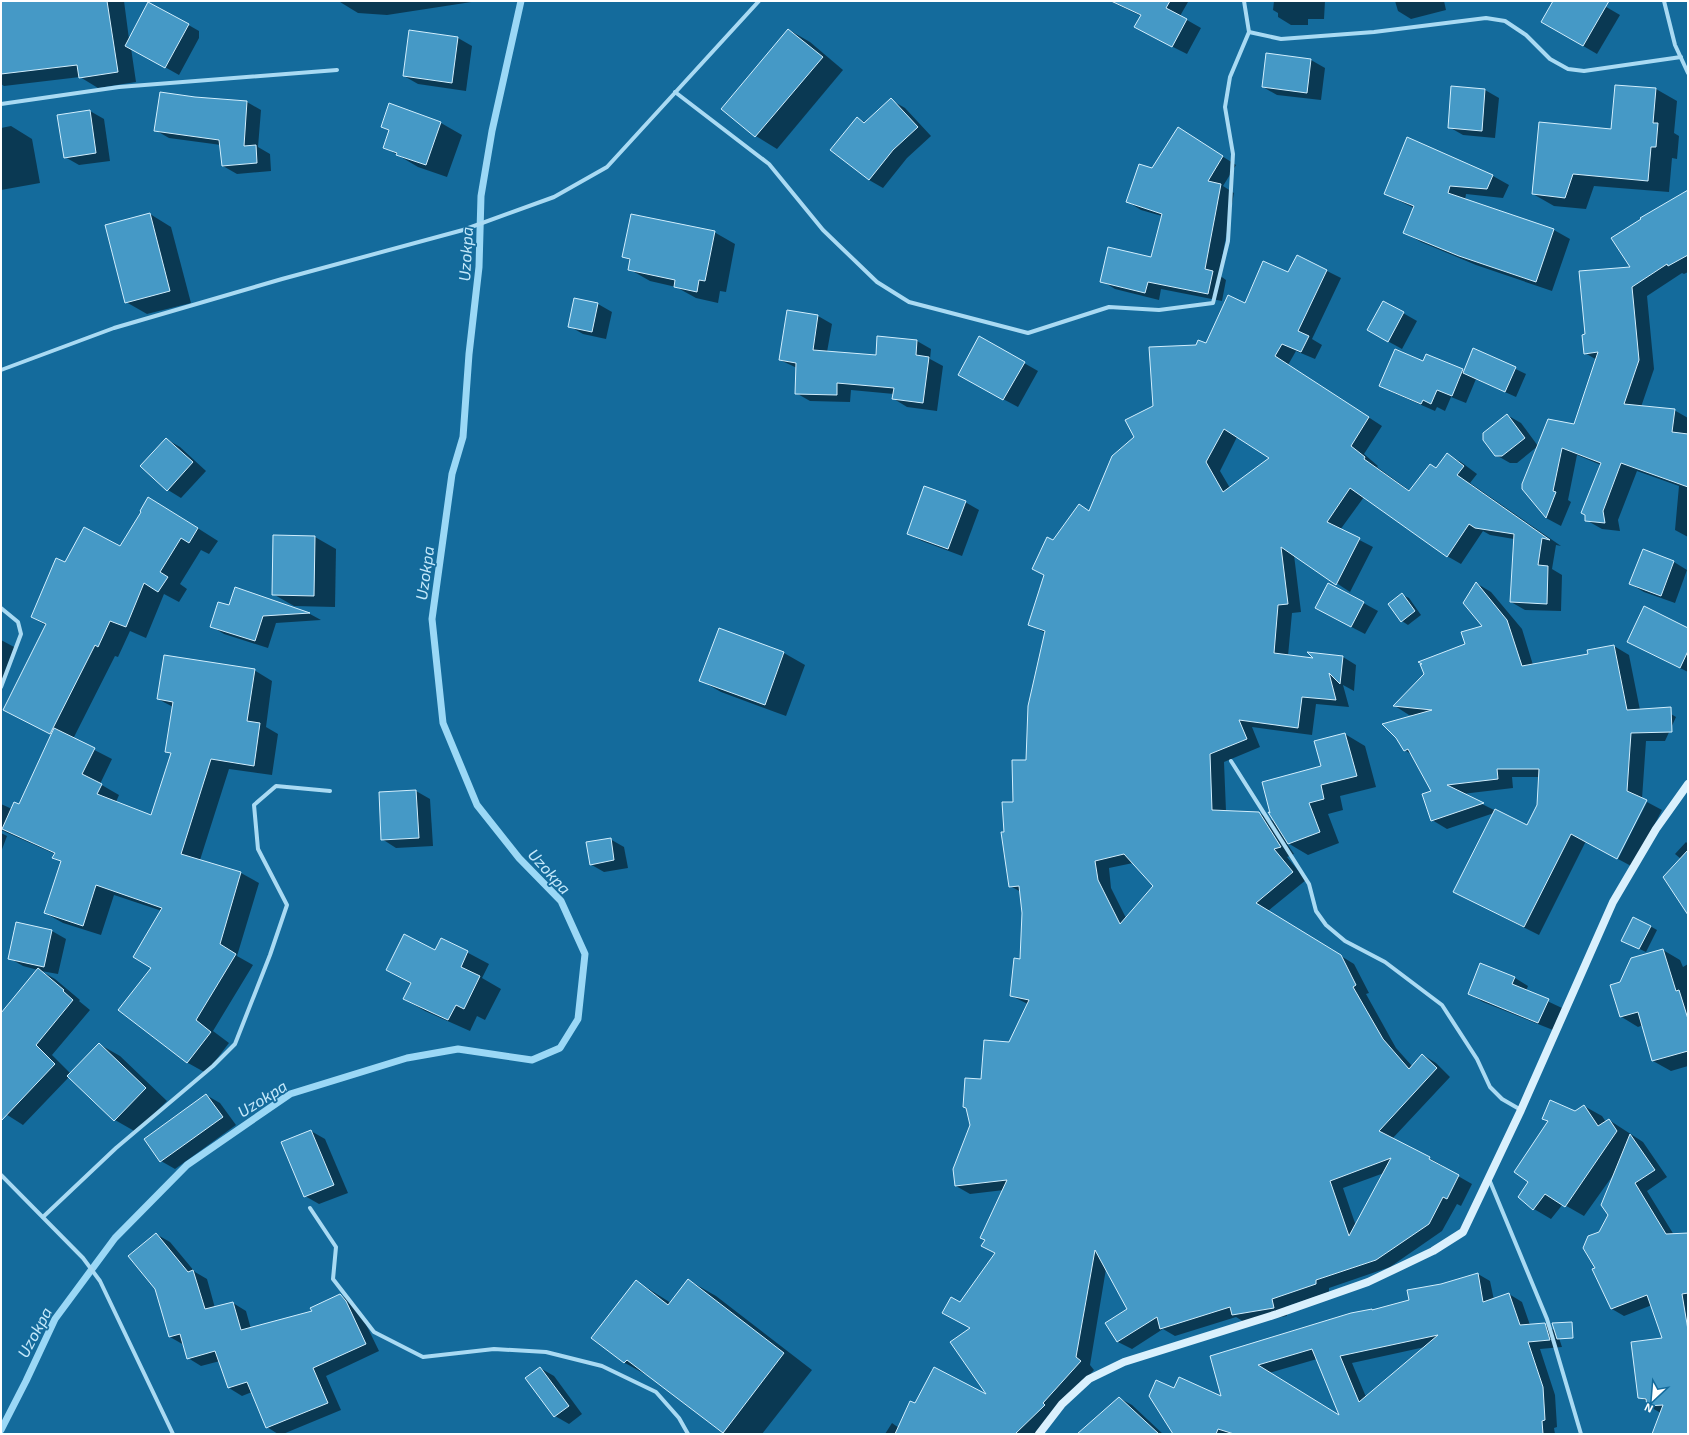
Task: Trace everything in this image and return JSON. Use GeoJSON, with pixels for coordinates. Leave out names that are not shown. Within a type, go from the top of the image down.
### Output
{"type":"FeatureCollection","features":[{"type":"Feature","properties":{"kind":"main road"},"geometry":{"type":"LineString","coordinates":[[1039,1434],[1062,1404],[1089,1378],[1124,1362],[1277,1314],[1368,1282],[1433,1251],[1463,1232],[1521,1110],[1612,902],[1656,829],[1688,784]]}},
{"type":"Feature","properties":{"kind":"street"},"geometry":{"type":"LineString","coordinates":[[1,370],[114,328],[282,278],[464,230],[554,197],[607,167],[759,1]]}},
{"type":"Feature","properties":{"kind":"street"},"geometry":{"type":"LineString","coordinates":[[675,92],[769,164],[823,230],[877,282],[910,302],[1028,333],[1109,307],[1159,310],[1213,303],[1229,234],[1233,154],[1225,107],[1230,77],[1249,32],[1244,1]]}},
{"type":"Feature","properties":{"kind":"street"},"geometry":{"type":"LineString","coordinates":[[1664,1],[1675,45],[1688,73]]}},
{"type":"Feature","properties":{"kind":"street"},"geometry":{"type":"LineString","coordinates":[[1249,32],[1281,39],[1374,32],[1486,18],[1505,21],[1526,35],[1550,59],[1568,69],[1584,71],[1681,57]]}},
{"type":"Feature","properties":{"kind":"street"},"geometry":{"type":"LineString","coordinates":[[1,104],[120,87],[337,70]]}},
{"type":"Feature","properties":{"kind":"street"},"geometry":{"type":"LineString","coordinates":[[1,608],[18,622],[21,634],[1,687]]}},
{"type":"Feature","properties":{"kind":"street"},"geometry":{"type":"LineString","coordinates":[[1231,761],[1309,884],[1316,911],[1326,925],[1344,941],[1385,962],[1442,1006],[1477,1059],[1490,1086],[1502,1099],[1521,1110]]}},
{"type":"Feature","properties":{"kind":"street"},"geometry":{"type":"LineString","coordinates":[[44,1217],[116,1148],[213,1066],[235,1044],[270,955],[287,905],[258,849],[254,805],[276,786],[330,791]]}},
{"type":"Feature","properties":{"kind":"street"},"geometry":{"type":"LineString","coordinates":[[1,1175],[83,1258],[100,1281],[173,1434]]}},
{"type":"Feature","properties":{"kind":"street"},"geometry":{"type":"LineString","coordinates":[[1489,1179],[1547,1319],[1581,1434]]}},
{"type":"Feature","properties":{"kind":"street"},"geometry":{"type":"LineString","coordinates":[[310,1208],[336,1247],[333,1279],[374,1332],[424,1357],[494,1349],[546,1352],[602,1366],[656,1392],[679,1418],[688,1434]]}},
{"type":"Feature","properties":{"kind":"building"},"geometry":{"type":"Polygon","coordinates":[[[1,1],[107,1],[118,72],[79,78],[77,65],[1,74],[1,1]]]}},
{"type":"Feature","properties":{"kind":"building"},"geometry":{"type":"Polygon","coordinates":[[[1111,1],[1170,1],[1166,8],[1187,19],[1172,47],[1134,27],[1141,15],[1111,1]]]}},
{"type":"Feature","properties":{"kind":"building"},"geometry":{"type":"Polygon","coordinates":[[[1553,1],[1609,1],[1583,46],[1541,22],[1553,1]]]}},
{"type":"Feature","properties":{"kind":"building"},"geometry":{"type":"Polygon","coordinates":[[[148,2],[189,24],[165,68],[125,46],[148,2]]]}},
{"type":"Feature","properties":{"kind":"building"},"geometry":{"type":"Polygon","coordinates":[[[788,29],[823,57],[755,137],[721,109],[788,29]]]}},
{"type":"Feature","properties":{"kind":"building"},"geometry":{"type":"Polygon","coordinates":[[[409,30],[458,37],[452,83],[403,76],[409,30]]]}},
{"type":"Feature","properties":{"kind":"building"},"geometry":{"type":"Polygon","coordinates":[[[1266,53],[1311,59],[1307,93],[1262,87],[1266,53]]]}},
{"type":"Feature","properties":{"kind":"building"},"geometry":{"type":"Polygon","coordinates":[[[1615,85],[1656,88],[1653,123],[1658,123],[1656,147],[1651,147],[1648,181],[1573,174],[1565,198],[1532,194],[1539,122],[1611,129],[1615,85]]]}},
{"type":"Feature","properties":{"kind":"building"},"geometry":{"type":"Polygon","coordinates":[[[1451,86],[1485,89],[1482,131],[1448,128],[1451,86]]]}},
{"type":"Feature","properties":{"kind":"building"},"geometry":{"type":"Polygon","coordinates":[[[160,92],[195,97],[247,101],[244,146],[256,145],[257,163],[222,166],[219,140],[154,131],[160,92]]]}},
{"type":"Feature","properties":{"kind":"building"},"geometry":{"type":"Polygon","coordinates":[[[891,98],[918,127],[893,150],[869,180],[830,150],[857,117],[864,123],[891,98]]]}},
{"type":"Feature","properties":{"kind":"building"},"geometry":{"type":"Polygon","coordinates":[[[389,103],[441,122],[426,165],[396,155],[397,153],[383,148],[389,130],[381,127],[389,103]]]}},
{"type":"Feature","properties":{"kind":"building"},"geometry":{"type":"Polygon","coordinates":[[[90,110],[96,153],[64,158],[57,115],[90,110]]]}},
{"type":"Feature","properties":{"kind":"building"},"geometry":{"type":"Polygon","coordinates":[[[1178,127],[1223,156],[1208,181],[1221,184],[1205,269],[1213,271],[1208,294],[1148,282],[1145,293],[1100,282],[1108,247],[1151,257],[1162,214],[1126,202],[1139,164],[1152,168],[1178,127]]]}},
{"type":"Feature","properties":{"kind":"building"},"geometry":{"type":"Polygon","coordinates":[[[1407,137],[1493,175],[1487,189],[1450,186],[1448,193],[1554,229],[1536,282],[1459,256],[1403,233],[1414,206],[1384,194],[1407,137]]]}},
{"type":"Feature","properties":{"kind":"building"},"geometry":{"type":"Polygon","coordinates":[[[1688,190],[1688,255],[1668,266],[1667,264],[1632,287],[1639,360],[1624,404],[1675,409],[1672,432],[1688,434],[1688,487],[1621,463],[1603,511],[1605,523],[1585,521],[1585,515],[1581,513],[1601,463],[1562,448],[1553,491],[1556,492],[1546,518],[1522,489],[1522,484],[1548,419],[1574,424],[1598,352],[1584,354],[1582,335],[1585,334],[1579,271],[1630,267],[1611,238],[1641,219],[1640,218],[1688,190]]]}},
{"type":"Feature","properties":{"kind":"building"},"geometry":{"type":"Polygon","coordinates":[[[150,213],[170,291],[125,303],[105,225],[150,213]]]}},
{"type":"Feature","properties":{"kind":"building"},"geometry":{"type":"Polygon","coordinates":[[[631,214],[715,231],[705,281],[699,280],[697,292],[674,287],[675,280],[628,270],[630,259],[622,257],[631,214]]]}},
{"type":"Feature","properties":{"kind":"building"},"geometry":{"type":"Polygon","coordinates":[[[1297,255],[1327,270],[1298,331],[1309,336],[1301,352],[1282,344],[1275,356],[1369,417],[1351,446],[1365,457],[1364,459],[1409,491],[1430,464],[1436,468],[1447,453],[1464,466],[1457,475],[1550,540],[1542,538],[1538,565],[1548,566],[1547,604],[1510,602],[1514,534],[1475,528],[1469,524],[1447,557],[1350,488],[1327,522],[1360,538],[1336,585],[1281,547],[1288,604],[1278,605],[1274,653],[1313,658],[1307,652],[1343,656],[1340,684],[1329,673],[1336,700],[1302,697],[1298,728],[1239,720],[1247,739],[1210,754],[1212,810],[1259,812],[1281,847],[1274,849],[1293,872],[1256,903],[1341,955],[1356,985],[1353,987],[1383,1039],[1409,1069],[1422,1054],[1437,1068],[1379,1131],[1430,1157],[1429,1159],[1459,1175],[1447,1199],[1443,1197],[1429,1224],[1376,1260],[1316,1280],[1316,1284],[1272,1299],[1274,1308],[1232,1315],[1230,1307],[1160,1329],[1157,1317],[1117,1342],[1105,1323],[1127,1309],[1095,1250],[1076,1357],[1081,1361],[1043,1403],[1045,1405],[1015,1434],[895,1434],[910,1401],[915,1403],[934,1367],[986,1394],[950,1342],[970,1328],[942,1313],[951,1297],[960,1302],[995,1253],[981,1246],[985,1240],[980,1238],[1007,1180],[955,1186],[953,1169],[970,1125],[966,1108],[963,1107],[965,1078],[981,1079],[984,1040],[1009,1042],[1029,1000],[1010,996],[1014,958],[1020,959],[1022,913],[1019,886],[1009,887],[1001,832],[1004,832],[1002,802],[1013,802],[1012,760],[1026,760],[1028,706],[1045,631],[1028,625],[1044,575],[1032,569],[1047,537],[1053,540],[1079,504],[1089,511],[1112,456],[1134,437],[1125,420],[1153,406],[1149,347],[1196,345],[1198,340],[1206,343],[1228,295],[1245,303],[1263,261],[1288,272],[1297,255]],[[1224,429],[1206,462],[1223,492],[1269,458],[1224,429]],[[1124,854],[1095,861],[1098,880],[1120,924],[1153,886],[1124,854]],[[1391,1158],[1330,1181],[1349,1236],[1391,1158]]]}},
{"type":"Feature","properties":{"kind":"building"},"geometry":{"type":"Polygon","coordinates":[[[574,298],[598,303],[592,332],[568,327],[574,298]]]}},
{"type":"Feature","properties":{"kind":"building"},"geometry":{"type":"Polygon","coordinates":[[[1383,301],[1404,312],[1388,342],[1367,330],[1383,301]]]}},
{"type":"Feature","properties":{"kind":"building"},"geometry":{"type":"Polygon","coordinates":[[[787,310],[818,315],[813,350],[876,355],[877,336],[917,340],[916,355],[929,357],[923,403],[892,399],[894,388],[837,383],[837,395],[795,394],[796,363],[779,360],[787,310]]]}},
{"type":"Feature","properties":{"kind":"building"},"geometry":{"type":"Polygon","coordinates":[[[979,336],[1025,362],[1003,400],[958,375],[979,336]]]}},
{"type":"Feature","properties":{"kind":"building"},"geometry":{"type":"Polygon","coordinates":[[[1473,348],[1516,367],[1505,392],[1463,373],[1473,348]]]}},
{"type":"Feature","properties":{"kind":"building"},"geometry":{"type":"Polygon","coordinates":[[[1395,349],[1423,361],[1426,354],[1463,369],[1452,396],[1437,390],[1431,404],[1423,400],[1421,404],[1379,386],[1395,349]]]}},
{"type":"Feature","properties":{"kind":"building"},"geometry":{"type":"Polygon","coordinates":[[[1507,414],[1525,438],[1502,456],[1495,456],[1483,440],[1483,433],[1507,414]]]}},
{"type":"Feature","properties":{"kind":"building"},"geometry":{"type":"Polygon","coordinates":[[[166,438],[193,462],[167,491],[140,466],[166,438]]]}},
{"type":"Feature","properties":{"kind":"building"},"geometry":{"type":"Polygon","coordinates":[[[924,486],[966,501],[948,549],[907,534],[924,486]]]}},
{"type":"Feature","properties":{"kind":"building"},"geometry":{"type":"Polygon","coordinates":[[[148,497],[198,528],[189,543],[181,538],[160,572],[168,577],[158,592],[144,583],[126,627],[110,621],[98,647],[95,645],[50,734],[3,710],[46,624],[31,617],[56,558],[65,562],[84,527],[120,546],[141,512],[140,511],[148,497]]]}},
{"type":"Feature","properties":{"kind":"building"},"geometry":{"type":"Polygon","coordinates":[[[273,535],[315,536],[314,596],[272,595],[273,535]]]}},
{"type":"Feature","properties":{"kind":"building"},"geometry":{"type":"Polygon","coordinates":[[[1643,549],[1674,561],[1661,596],[1629,584],[1643,549]]]}},
{"type":"Feature","properties":{"kind":"building"},"geometry":{"type":"Polygon","coordinates":[[[1476,582],[1507,620],[1522,666],[1588,654],[1587,650],[1614,645],[1627,710],[1671,707],[1672,732],[1631,733],[1627,791],[1647,800],[1617,859],[1571,834],[1524,927],[1453,892],[1495,809],[1527,825],[1537,805],[1539,769],[1497,769],[1498,779],[1447,785],[1484,803],[1431,821],[1422,794],[1431,791],[1408,749],[1404,751],[1396,738],[1382,724],[1432,710],[1393,706],[1424,674],[1420,664],[1422,664],[1418,662],[1465,644],[1461,632],[1482,626],[1463,603],[1476,582]]]}},
{"type":"Feature","properties":{"kind":"building"},"geometry":{"type":"Polygon","coordinates":[[[1328,583],[1364,602],[1351,627],[1315,608],[1328,583]]]}},
{"type":"Feature","properties":{"kind":"building"},"geometry":{"type":"Polygon","coordinates":[[[235,587],[310,613],[263,616],[255,641],[210,627],[218,602],[229,605],[235,587]]]}},
{"type":"Feature","properties":{"kind":"building"},"geometry":{"type":"Polygon","coordinates":[[[1402,593],[1415,611],[1401,622],[1388,604],[1402,593]]]}},
{"type":"Feature","properties":{"kind":"building"},"geometry":{"type":"Polygon","coordinates":[[[1644,606],[1688,628],[1688,651],[1680,668],[1627,642],[1644,606]]]}},
{"type":"Feature","properties":{"kind":"building"},"geometry":{"type":"Polygon","coordinates":[[[719,628],[784,652],[765,705],[699,681],[719,628]]]}},
{"type":"Feature","properties":{"kind":"building"},"geometry":{"type":"Polygon","coordinates":[[[164,655],[255,669],[247,721],[260,723],[254,766],[211,759],[181,854],[241,872],[220,944],[236,954],[196,1020],[211,1032],[187,1063],[118,1010],[151,968],[133,957],[162,908],[96,885],[83,926],[44,913],[61,861],[52,858],[55,853],[2,829],[14,802],[19,804],[54,728],[95,748],[82,774],[102,784],[97,794],[151,815],[171,753],[165,752],[173,702],[157,699],[164,655]]]}},
{"type":"Feature","properties":{"kind":"building"},"geometry":{"type":"Polygon","coordinates":[[[1345,733],[1357,776],[1321,785],[1324,799],[1309,803],[1320,832],[1288,844],[1268,812],[1270,813],[1262,782],[1321,766],[1314,741],[1345,733]]]}},
{"type":"Feature","properties":{"kind":"building"},"geometry":{"type":"Polygon","coordinates":[[[416,790],[419,838],[381,840],[379,792],[416,790]]]}},
{"type":"Feature","properties":{"kind":"building"},"geometry":{"type":"Polygon","coordinates":[[[611,838],[614,860],[590,865],[586,842],[611,838]]]}},
{"type":"Feature","properties":{"kind":"building"},"geometry":{"type":"Polygon","coordinates":[[[1688,850],[1688,915],[1663,877],[1688,850]]]}},
{"type":"Feature","properties":{"kind":"building"},"geometry":{"type":"Polygon","coordinates":[[[1633,917],[1651,926],[1639,949],[1621,941],[1633,917]]]}},
{"type":"Feature","properties":{"kind":"building"},"geometry":{"type":"Polygon","coordinates":[[[16,922],[52,930],[44,967],[8,959],[16,922]]]}},
{"type":"Feature","properties":{"kind":"building"},"geometry":{"type":"Polygon","coordinates":[[[404,934],[435,950],[441,938],[468,951],[461,967],[480,976],[464,1009],[456,1005],[448,1020],[403,999],[411,983],[386,970],[404,934]]]}},
{"type":"Feature","properties":{"kind":"building"},"geometry":{"type":"Polygon","coordinates":[[[1663,949],[1676,991],[1679,990],[1688,1019],[1688,1051],[1652,1061],[1638,1012],[1620,1017],[1610,985],[1620,982],[1631,958],[1663,949]]]}},
{"type":"Feature","properties":{"kind":"building"},"geometry":{"type":"Polygon","coordinates":[[[1480,963],[1515,977],[1512,984],[1549,999],[1538,1023],[1468,994],[1480,963]]]}},
{"type":"Feature","properties":{"kind":"building"},"geometry":{"type":"Polygon","coordinates":[[[38,968],[64,990],[63,991],[73,1000],[36,1045],[55,1064],[1,1121],[1,1013],[38,968]]]}},
{"type":"Feature","properties":{"kind":"building"},"geometry":{"type":"Polygon","coordinates":[[[99,1043],[146,1088],[114,1121],[67,1076],[99,1043]]]}},
{"type":"Feature","properties":{"kind":"building"},"geometry":{"type":"Polygon","coordinates":[[[206,1094],[223,1117],[160,1162],[144,1139],[206,1094]]]}},
{"type":"Feature","properties":{"kind":"building"},"geometry":{"type":"Polygon","coordinates":[[[1550,1100],[1575,1111],[1584,1105],[1598,1126],[1609,1119],[1617,1131],[1565,1207],[1545,1194],[1533,1210],[1518,1197],[1528,1182],[1514,1172],[1548,1121],[1542,1119],[1550,1100]]]}},
{"type":"Feature","properties":{"kind":"building"},"geometry":{"type":"Polygon","coordinates":[[[311,1130],[334,1185],[304,1197],[281,1142],[311,1130]]]}},
{"type":"Feature","properties":{"kind":"building"},"geometry":{"type":"Polygon","coordinates":[[[1630,1134],[1655,1170],[1635,1183],[1666,1234],[1688,1233],[1688,1293],[1682,1294],[1688,1330],[1688,1434],[1652,1434],[1663,1405],[1647,1406],[1646,1399],[1638,1398],[1631,1342],[1662,1338],[1647,1295],[1611,1309],[1592,1269],[1595,1268],[1583,1248],[1588,1236],[1599,1232],[1608,1215],[1601,1205],[1630,1134]]]}},
{"type":"Feature","properties":{"kind":"building"},"geometry":{"type":"Polygon","coordinates":[[[156,1233],[188,1272],[193,1270],[205,1309],[233,1302],[241,1330],[312,1311],[310,1308],[340,1294],[346,1301],[366,1344],[313,1368],[328,1403],[266,1428],[247,1382],[228,1388],[215,1351],[187,1359],[180,1334],[169,1337],[155,1289],[128,1256],[156,1233]]]}},
{"type":"Feature","properties":{"kind":"building"},"geometry":{"type":"Polygon","coordinates":[[[1478,1273],[1483,1302],[1509,1293],[1520,1325],[1545,1323],[1550,1340],[1528,1342],[1543,1387],[1545,1420],[1542,1421],[1543,1434],[1234,1434],[1218,1429],[1216,1434],[1173,1434],[1149,1396],[1156,1380],[1174,1388],[1179,1377],[1221,1396],[1210,1356],[1351,1313],[1372,1310],[1409,1300],[1407,1290],[1441,1284],[1478,1273]],[[1438,1335],[1340,1356],[1359,1402],[1438,1335]],[[1312,1349],[1258,1365],[1339,1415],[1312,1349]]]}},
{"type":"Feature","properties":{"kind":"building"},"geometry":{"type":"Polygon","coordinates":[[[688,1279],[784,1353],[723,1433],[627,1360],[624,1363],[591,1338],[636,1280],[668,1305],[688,1279]]]}},
{"type":"Feature","properties":{"kind":"building"},"geometry":{"type":"Polygon","coordinates":[[[1572,1322],[1573,1338],[1557,1339],[1552,1323],[1572,1322]]]}},
{"type":"Feature","properties":{"kind":"building"},"geometry":{"type":"Polygon","coordinates":[[[540,1367],[569,1406],[554,1417],[525,1378],[540,1367]]]}},
{"type":"Feature","properties":{"kind":"building"},"geometry":{"type":"Polygon","coordinates":[[[1119,1397],[1159,1434],[1077,1434],[1119,1397]]]}},
{"type":"Feature","properties":{"kind":"waterway","name":"Uzokpa"},"geometry":{"type":"LineString","coordinates":[[1,1430],[55,1319],[115,1238],[187,1165],[290,1094],[407,1058],[458,1049],[532,1060],[560,1048],[578,1019],[585,954],[561,901],[519,858],[477,805],[443,723],[432,619],[452,474],[463,437],[469,354],[479,267],[481,196],[492,131],[521,1]]}}]}
